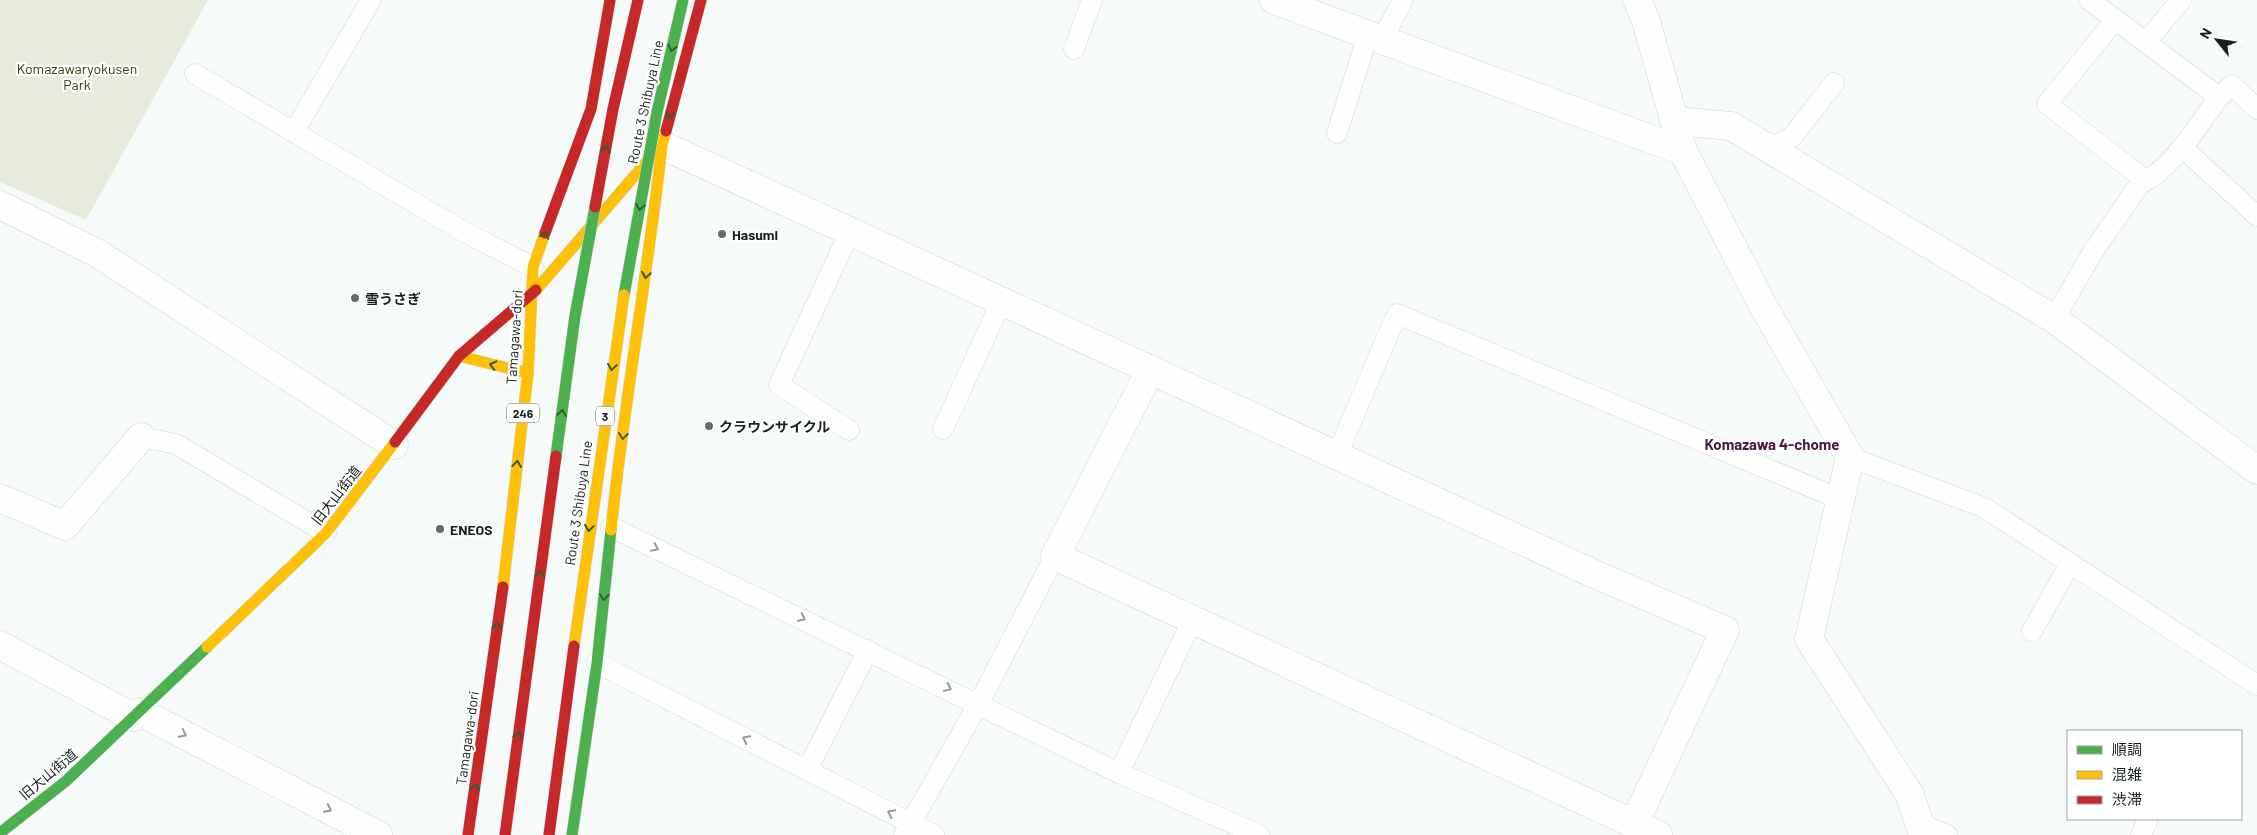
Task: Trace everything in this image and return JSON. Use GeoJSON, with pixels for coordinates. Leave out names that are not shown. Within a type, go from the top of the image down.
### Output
{"type":"FeatureCollection","features":[{"type":"Feature","properties":{"kind":"main road","name":"Tamagawa-dori"},"geometry":{"type":"LineString","coordinates":[[468,835],[498,624],[528,373],[533,267],[591,109],[610,0]]}},
{"type":"Feature","properties":{"kind":"main road","name":"Route 3 Shibuya Line"},"geometry":{"type":"LineString","coordinates":[[505,835],[575,316],[613,109],[638,0]]}},
{"type":"Feature","properties":{"kind":"main road","name":"Route 3 Shibuya Line"},"geometry":{"type":"LineString","coordinates":[[549,835],[588,532],[618,327],[654,127],[683,0]]}},
{"type":"Feature","properties":{"kind":"main road"},"geometry":{"type":"LineString","coordinates":[[572,835],[597,663],[611,527],[633,358],[651,243],[662,145],[701,0]]}},
{"type":"Feature","properties":{"kind":"main road","name":"旧大山街道"},"geometry":{"type":"LineString","coordinates":[[0,833],[66,781],[326,533],[459,356],[532,295],[662,145]]}},
{"type":"Feature","properties":{"kind":"main road"},"geometry":{"type":"LineString","coordinates":[[459,356],[528,373]]}},
{"type":"Feature","properties":{"kind":"street"},"geometry":{"type":"LineString","coordinates":[[1274,0],[1683,151]]}},
{"type":"Feature","properties":{"kind":"street"},"geometry":{"type":"LineString","coordinates":[[1637,0],[1646,21],[1683,151],[1762,304],[1850,457],[1842,500],[1809,640],[1910,795],[1922,830]]}},
{"type":"Feature","properties":{"kind":"street"},"geometry":{"type":"LineString","coordinates":[[1674,121],[1731,126],[1770,148],[2054,319],[2257,470]]}},
{"type":"Feature","properties":{"kind":"street"},"geometry":{"type":"LineString","coordinates":[[662,145],[1151,368],[1592,573],[1725,630],[1646,830],[1055,556],[1151,368]]}},
{"type":"Feature","properties":{"kind":"street"},"geometry":{"type":"LineString","coordinates":[[0,205],[97,253],[394,445]]}},
{"type":"Feature","properties":{"kind":"street"},"geometry":{"type":"LineString","coordinates":[[0,498],[65,526],[141,437]]}},
{"type":"Feature","properties":{"kind":"street"},"geometry":{"type":"LineString","coordinates":[[0,644],[378,835]]}},
{"type":"Feature","properties":{"kind":"lane"},"geometry":{"type":"LineString","coordinates":[[295,130],[371,0]]}},
{"type":"Feature","properties":{"kind":"lane"},"geometry":{"type":"LineString","coordinates":[[1074,48],[1092,0]]}},
{"type":"Feature","properties":{"kind":"lane"},"geometry":{"type":"LineString","coordinates":[[1337,133],[1375,38],[1403,0]]}},
{"type":"Feature","properties":{"kind":"lane"},"geometry":{"type":"LineString","coordinates":[[2089,0],[2219,98]]}},
{"type":"Feature","properties":{"kind":"lane"},"geometry":{"type":"LineString","coordinates":[[2146,42],[2181,0]]}},
{"type":"Feature","properties":{"kind":"lane"},"geometry":{"type":"LineString","coordinates":[[2115,20],[2047,104],[2144,180]]}},
{"type":"Feature","properties":{"kind":"lane"},"geometry":{"type":"LineString","coordinates":[[195,74],[295,130],[466,233],[533,267]]}},
{"type":"Feature","properties":{"kind":"lane"},"geometry":{"type":"LineString","coordinates":[[1770,148],[1792,137],[1834,83]]}},
{"type":"Feature","properties":{"kind":"lane"},"geometry":{"type":"LineString","coordinates":[[2054,319],[2093,252],[2144,180],[2154,176],[2182,147],[2219,98],[2232,85],[2257,109]]}},
{"type":"Feature","properties":{"kind":"lane"},"geometry":{"type":"LineString","coordinates":[[2182,147],[2257,216]]}},
{"type":"Feature","properties":{"kind":"lane"},"geometry":{"type":"LineString","coordinates":[[849,430],[779,385],[850,231]]}},
{"type":"Feature","properties":{"kind":"lane"},"geometry":{"type":"LineString","coordinates":[[943,429],[1002,300]]}},
{"type":"Feature","properties":{"kind":"lane"},"geometry":{"type":"LineString","coordinates":[[1337,455],[1397,314],[1842,500]]}},
{"type":"Feature","properties":{"kind":"lane"},"geometry":{"type":"LineString","coordinates":[[141,437],[176,444],[326,533]]}},
{"type":"Feature","properties":{"kind":"lane"},"geometry":{"type":"LineString","coordinates":[[1850,457],[1985,508],[2257,685]]}},
{"type":"Feature","properties":{"kind":"lane"},"geometry":{"type":"LineString","coordinates":[[611,527],[979,703],[1119,773],[1260,835]]}},
{"type":"Feature","properties":{"kind":"lane"},"geometry":{"type":"LineString","coordinates":[[908,829],[979,703],[1055,556]]}},
{"type":"Feature","properties":{"kind":"lane"},"geometry":{"type":"LineString","coordinates":[[2032,631],[2070,564]]}},
{"type":"Feature","properties":{"kind":"lane"},"geometry":{"type":"LineString","coordinates":[[1119,773],[1192,621]]}},
{"type":"Feature","properties":{"kind":"lane"},"geometry":{"type":"LineString","coordinates":[[807,770],[868,650]]}},
{"type":"Feature","properties":{"kind":"lane"},"geometry":{"type":"LineString","coordinates":[[597,663],[807,770],[908,829],[934,835]]}},
{"type":"Feature","properties":{"kind":"lane"},"geometry":{"type":"LineString","coordinates":[[2141,835],[2148,820]]}},
{"type":"Feature","properties":{"kind":"lane"},"geometry":{"type":"LineString","coordinates":[[1922,830],[1947,835]]}},
{"type":"Feature","properties":{"kind":"green space","name":"Komazawaryokusen Park"},"geometry":{"type":"Polygon","coordinates":[[[0,0],[208,0],[86,220],[0,182],[0,0]]]}},
{"type":"Feature","properties":{"kind":"traffic: fast"},"geometry":{"type":"LineString","coordinates":[[624,295],[657,112],[683,0]]}},
{"type":"Feature","properties":{"kind":"traffic: fast"},"geometry":{"type":"LineString","coordinates":[[556,456],[575,316],[595,207]]}},
{"type":"Feature","properties":{"kind":"traffic: fast"},"geometry":{"type":"LineString","coordinates":[[572,835],[597,663],[611,530]]}},
{"type":"Feature","properties":{"kind":"traffic: fast"},"geometry":{"type":"LineString","coordinates":[[0,833],[66,781],[207,647]]}},
{"type":"Feature","properties":{"kind":"traffic: slow"},"geometry":{"type":"LineString","coordinates":[[611,530],[622,434],[662,145],[666,131]]}},
{"type":"Feature","properties":{"kind":"traffic: slow"},"geometry":{"type":"LineString","coordinates":[[536,290],[655,152]]}},
{"type":"Feature","properties":{"kind":"traffic: slow"},"geometry":{"type":"LineString","coordinates":[[503,587],[528,373],[533,267],[545,233]]}},
{"type":"Feature","properties":{"kind":"traffic: slow"},"geometry":{"type":"LineString","coordinates":[[574,646],[624,295]]}},
{"type":"Feature","properties":{"kind":"traffic: slow"},"geometry":{"type":"LineString","coordinates":[[459,356],[528,373]]}},
{"type":"Feature","properties":{"kind":"traffic: slow"},"geometry":{"type":"LineString","coordinates":[[207,647],[326,533],[395,442]]}},
{"type":"Feature","properties":{"kind":"traffic: jam"},"geometry":{"type":"LineString","coordinates":[[545,233],[591,109],[610,0]]}},
{"type":"Feature","properties":{"kind":"traffic: jam"},"geometry":{"type":"LineString","coordinates":[[595,207],[613,109],[638,0]]}},
{"type":"Feature","properties":{"kind":"traffic: jam"},"geometry":{"type":"LineString","coordinates":[[666,131],[701,0]]}},
{"type":"Feature","properties":{"kind":"traffic: jam"},"geometry":{"type":"LineString","coordinates":[[395,442],[459,356],[536,290]]}},
{"type":"Feature","properties":{"kind":"traffic: jam"},"geometry":{"type":"LineString","coordinates":[[505,835],[556,456]]}},
{"type":"Feature","properties":{"kind":"traffic: jam"},"geometry":{"type":"LineString","coordinates":[[468,835],[503,587]]}},
{"type":"Feature","properties":{"kind":"traffic: jam"},"geometry":{"type":"LineString","coordinates":[[549,835],[574,646]]}},
{"type":"Feature","properties":{"kind":"place","name":"Hasumi"},"geometry":{"type":"Point","coordinates":[722,234]}},
{"type":"Feature","properties":{"kind":"place","name":"雪うさぎ"},"geometry":{"type":"Point","coordinates":[355,298]}},
{"type":"Feature","properties":{"kind":"place","name":"クラウンサイクル"},"geometry":{"type":"Point","coordinates":[709,426]}},
{"type":"Feature","properties":{"kind":"place","name":"ENEOS"},"geometry":{"type":"Point","coordinates":[440,529]}},
{"type":"Feature","properties":{"kind":"district","name":"Komazawa 4-chome"},"geometry":{"type":"Point","coordinates":[1772,444]}}]}
